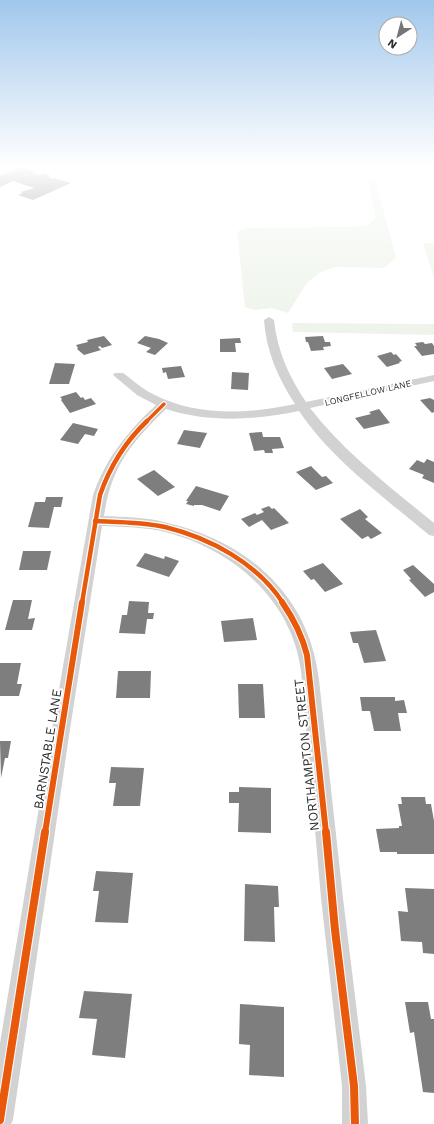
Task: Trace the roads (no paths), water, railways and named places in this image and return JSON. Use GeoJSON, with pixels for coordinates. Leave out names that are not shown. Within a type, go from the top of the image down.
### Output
{"type":"FeatureCollection","features":[{"type":"Feature","properties":{"kind":"street"},"geometry":{"type":"LineString","coordinates":[[269,320],[271,341],[277,361],[285,379],[303,407],[334,444],[432,526]]}},
{"type":"Feature","properties":{"kind":"street","name":"LONGFELLOW LANE"},"geometry":{"type":"LineString","coordinates":[[119,375],[148,396],[164,404],[200,412],[234,416],[261,414],[303,407],[434,378]]}},
{"type":"Feature","properties":{"kind":"street","name":"BARNSTABLE LANE"},"geometry":{"type":"LineString","coordinates":[[0,1120],[94,521],[107,474],[118,453],[134,432],[164,404]]}},
{"type":"Feature","properties":{"kind":"street","name":"NORTHAMPTON STREET"},"geometry":{"type":"LineString","coordinates":[[94,521],[141,523],[165,527],[191,534],[215,544],[252,568],[270,585],[284,603],[303,640],[308,659],[328,858],[354,1086],[355,1124]]}}]}
